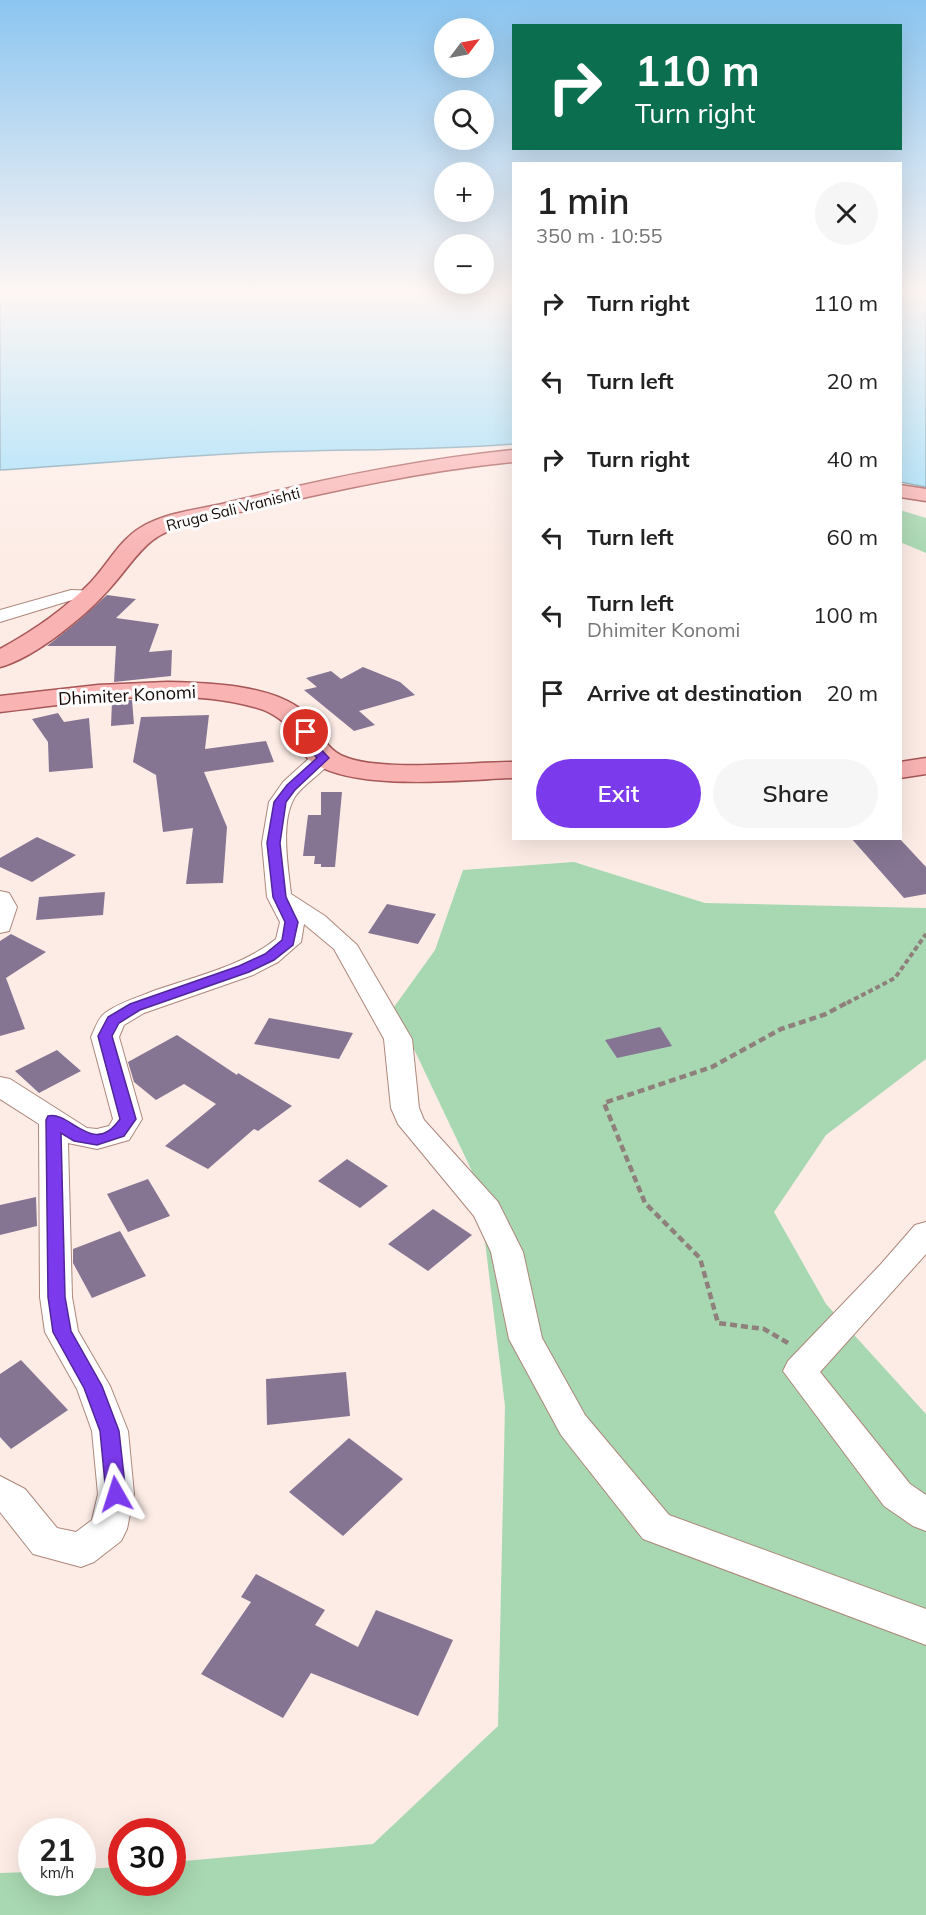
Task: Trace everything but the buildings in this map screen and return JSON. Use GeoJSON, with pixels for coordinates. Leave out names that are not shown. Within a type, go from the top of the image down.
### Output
{"type":"FeatureCollection","features":[{"type":"Feature","properties":{"kind":"main road","name":"Rruga Sali Vranishti"},"geometry":{"type":"LineString","coordinates":[[0,659],[41,636],[81,606],[140,538],[174,522],[349,480],[423,466],[512,456]]}},
{"type":"Feature","properties":{"kind":"main road"},"geometry":{"type":"LineString","coordinates":[[902,491],[926,495]]}},
{"type":"Feature","properties":{"kind":"main road","name":"Dhimiter Konomi"},"geometry":{"type":"LineString","coordinates":[[0,704],[142,691],[198,690],[223,693],[265,702],[290,714],[306,732],[310,744],[323,758]]}},
{"type":"Feature","properties":{"kind":"main road"},"geometry":{"type":"LineString","coordinates":[[323,758],[334,765],[372,771],[512,770]]}},
{"type":"Feature","properties":{"kind":"main road"},"geometry":{"type":"LineString","coordinates":[[902,770],[926,766]]}},
{"type":"Feature","properties":{"kind":"street"},"geometry":{"type":"LineString","coordinates":[[0,616],[71,595],[92,595]]}},
{"type":"Feature","properties":{"kind":"street"},"geometry":{"type":"LineString","coordinates":[[0,1086],[80,1137],[97,1139],[119,1132],[128,1119],[105,1036],[113,1020],[135,1007],[244,969],[269,957],[288,942],[292,922],[279,897],[274,843],[280,802],[291,787],[323,758]]}},
{"type":"Feature","properties":{"kind":"street"},"geometry":{"type":"LineString","coordinates":[[279,897],[316,921],[344,945],[398,1039],[405,1108],[412,1124],[487,1210],[507,1252],[526,1339],[573,1425],[656,1527],[926,1627]]}},
{"type":"Feature","properties":{"kind":"street"},"geometry":{"type":"LineString","coordinates":[[0,898],[5,907],[0,926]]}},
{"type":"Feature","properties":{"kind":"street"},"geometry":{"type":"LineString","coordinates":[[0,1492],[12,1500],[46,1542],[81,1550],[108,1528],[116,1494],[110,1431],[93,1386],[62,1332],[56,1297],[53,1120]]}},
{"type":"Feature","properties":{"kind":"street"},"geometry":{"type":"LineString","coordinates":[[926,1233],[892,1273],[800,1371],[897,1495],[926,1515]]}},
{"type":"Feature","properties":{"kind":"path"},"geometry":{"type":"LineString","coordinates":[[800,1371],[788,1342],[764,1329],[718,1323],[700,1258],[645,1203],[604,1103],[712,1067],[780,1029],[826,1014],[895,978],[926,934]]}},
{"type":"Feature","properties":{"kind":"green space"},"geometry":{"type":"Polygon","coordinates":[[[902,511],[926,518],[926,553],[902,543],[902,511]]]}},
{"type":"Feature","properties":{"kind":"green space"},"geometry":{"type":"Polygon","coordinates":[[[574,862],[705,903],[926,908],[926,1059],[826,1135],[774,1212],[826,1304],[926,1414],[926,1915],[0,1915],[0,1873],[18,1872],[18,1896],[96,1896],[96,1868],[108,1868],[108,1896],[186,1896],[186,1861],[373,1844],[498,1726],[505,1406],[478,1184],[394,1007],[435,950],[463,870],[574,862]]]}},
{"type":"Feature","properties":{"kind":"water"},"geometry":{"type":"Polygon","coordinates":[[[0,382],[512,382],[512,444],[184,457],[0,470],[0,382]]]}},
{"type":"Feature","properties":{"kind":"water"},"geometry":{"type":"Polygon","coordinates":[[[902,382],[926,382],[926,487],[902,482],[902,382]]]}},
{"type":"Feature","properties":{"kind":"route"},"geometry":{"type":"LineString","coordinates":[[116,1494],[110,1431],[93,1386],[62,1332],[56,1297],[53,1120],[80,1137],[97,1139],[119,1132],[128,1119],[105,1036],[113,1020],[135,1007],[244,969],[269,957],[288,942],[292,922],[279,897],[274,843],[280,802],[291,787],[323,758],[310,744],[306,732]]}}]}
